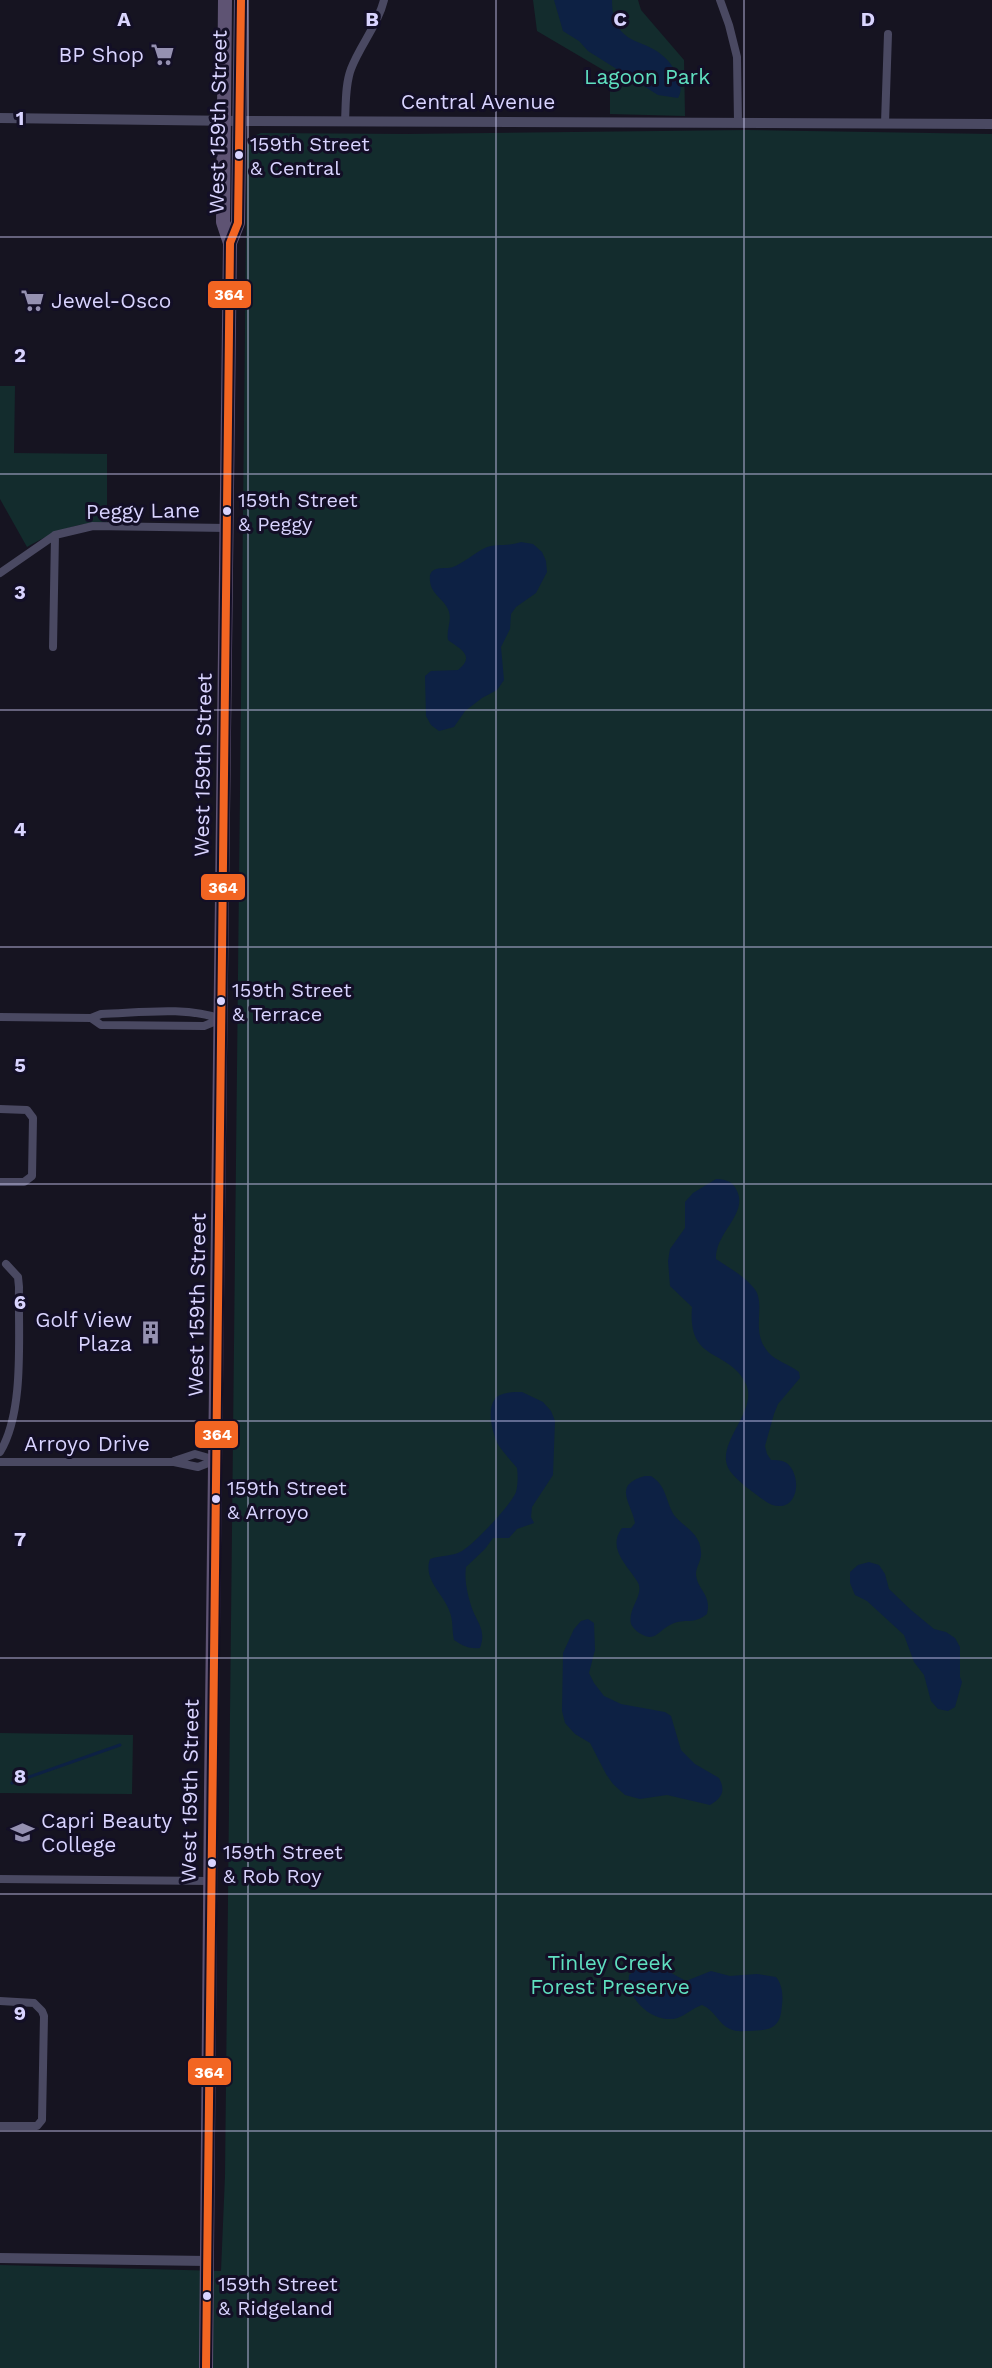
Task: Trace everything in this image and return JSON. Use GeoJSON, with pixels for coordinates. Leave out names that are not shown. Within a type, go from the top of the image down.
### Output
{"type":"FeatureCollection","features":[{"type":"Feature","properties":{"kind":"main road","name":"West 159th Street"},"geometry":{"type":"LineString","coordinates":[[206,2368],[230,243],[223,222],[225,0]]}},
{"type":"Feature","properties":{"kind":"main road","name":"West 159th Street"},"geometry":{"type":"LineString","coordinates":[[230,243],[238,223],[241,0]]}},
{"type":"Feature","properties":{"kind":"street"},"geometry":{"type":"LineString","coordinates":[[345,120],[347,83],[351,69],[384,0]]}},
{"type":"Feature","properties":{"kind":"street"},"geometry":{"type":"LineString","coordinates":[[720,0],[737,57],[738,122]]}},
{"type":"Feature","properties":{"kind":"street"},"geometry":{"type":"LineString","coordinates":[[885,123],[888,34]]}},
{"type":"Feature","properties":{"kind":"street","name":"Central Avenue"},"geometry":{"type":"LineString","coordinates":[[0,118],[992,124]]}},
{"type":"Feature","properties":{"kind":"street","name":"Peggy Lane"},"geometry":{"type":"LineString","coordinates":[[0,573],[55,535],[93,526],[226,528]]}},
{"type":"Feature","properties":{"kind":"street"},"geometry":{"type":"LineString","coordinates":[[53,647],[55,535]]}},
{"type":"Feature","properties":{"kind":"street"},"geometry":{"type":"LineString","coordinates":[[0,1017],[91,1018],[101,1014],[184,1012],[204,1013],[221,1019]]}},
{"type":"Feature","properties":{"kind":"street"},"geometry":{"type":"LineString","coordinates":[[91,1018],[101,1025],[204,1026],[221,1019]]}},
{"type":"Feature","properties":{"kind":"street"},"geometry":{"type":"LineString","coordinates":[[0,1109],[27,1110],[33,1118],[32,1176],[24,1182],[0,1182]]}},
{"type":"Feature","properties":{"kind":"street"},"geometry":{"type":"LineString","coordinates":[[0,1452],[10,1429],[17,1389],[20,1287],[18,1277],[6,1264]]}},
{"type":"Feature","properties":{"kind":"street","name":"Arroyo Drive"},"geometry":{"type":"LineString","coordinates":[[0,1462],[174,1462],[195,1454],[216,1460]]}},
{"type":"Feature","properties":{"kind":"street"},"geometry":{"type":"LineString","coordinates":[[0,1879],[210,1881]]}},
{"type":"Feature","properties":{"kind":"street"},"geometry":{"type":"LineString","coordinates":[[0,2001],[28,2001],[39,2006],[44,2016],[42,2120],[37,2126],[0,2126]]}},
{"type":"Feature","properties":{"kind":"street"},"geometry":{"type":"LineString","coordinates":[[0,2258],[207,2261]]}},
{"type":"Feature","properties":{"kind":"green space","name":"Lagoon Park"},"geometry":{"type":"Polygon","coordinates":[[[533,0],[638,0],[641,10],[684,60],[685,116],[610,114],[610,74],[537,31],[533,0]]]}},
{"type":"Feature","properties":{"kind":"green space","name":"Tinley Creek Forest Preserve"},"geometry":{"type":"Polygon","coordinates":[[[746,130],[992,134],[992,2368],[0,2368],[0,2265],[221,2271],[225,2176],[247,144],[253,136],[261,133],[407,134],[746,130]]]}},
{"type":"Feature","properties":{"kind":"green space"},"geometry":{"type":"Polygon","coordinates":[[[0,386],[15,386],[14,453],[107,454],[107,522],[84,524],[65,529],[27,547],[0,499],[0,386]]]}},
{"type":"Feature","properties":{"kind":"green space"},"geometry":{"type":"Polygon","coordinates":[[[0,1733],[133,1735],[132,1794],[0,1793],[0,1733]]]}},
{"type":"Feature","properties":{"kind":"water"},"geometry":{"type":"Polygon","coordinates":[[[554,0],[612,0],[614,18],[624,34],[659,52],[675,70],[680,85],[678,98],[658,95],[588,51],[579,41],[563,31],[554,0]]]}},
{"type":"Feature","properties":{"kind":"water"},"geometry":{"type":"Polygon","coordinates":[[[521,542],[533,544],[542,552],[547,572],[536,593],[516,607],[511,614],[510,629],[501,647],[504,680],[497,690],[465,711],[454,727],[439,731],[431,725],[426,716],[425,676],[431,671],[458,670],[466,660],[466,656],[461,649],[448,640],[449,612],[431,586],[431,572],[457,565],[489,547],[521,542]]]}},
{"type":"Feature","properties":{"kind":"water"},"geometry":{"type":"Polygon","coordinates":[[[716,1179],[732,1184],[739,1198],[739,1206],[717,1249],[716,1259],[753,1287],[759,1301],[759,1326],[763,1344],[768,1352],[779,1361],[799,1372],[800,1378],[778,1404],[765,1446],[771,1460],[786,1463],[794,1473],[795,1494],[784,1506],[765,1501],[730,1471],[726,1461],[727,1450],[746,1406],[748,1395],[746,1384],[730,1365],[702,1347],[692,1325],[692,1307],[670,1286],[668,1261],[670,1249],[685,1228],[685,1202],[693,1193],[716,1179]]]}},
{"type":"Feature","properties":{"kind":"water"},"geometry":{"type":"Polygon","coordinates":[[[522,1392],[543,1402],[551,1411],[555,1421],[553,1475],[532,1507],[531,1517],[534,1523],[517,1529],[509,1538],[493,1538],[466,1567],[468,1595],[482,1637],[480,1648],[469,1647],[454,1640],[449,1609],[432,1581],[428,1567],[430,1559],[454,1554],[468,1547],[492,1524],[513,1498],[517,1486],[517,1468],[496,1441],[491,1413],[494,1400],[498,1396],[522,1392]]]}},
{"type":"Feature","properties":{"kind":"water"},"geometry":{"type":"Polygon","coordinates":[[[645,1476],[651,1476],[660,1484],[674,1515],[698,1539],[701,1555],[696,1574],[708,1602],[707,1614],[694,1620],[672,1624],[650,1637],[640,1633],[631,1624],[630,1618],[639,1586],[623,1562],[616,1542],[622,1528],[631,1528],[635,1523],[626,1489],[629,1484],[645,1476]]]}},
{"type":"Feature","properties":{"kind":"water"},"geometry":{"type":"Polygon","coordinates":[[[869,1562],[879,1565],[885,1574],[889,1589],[911,1610],[934,1629],[946,1632],[955,1638],[960,1647],[962,1682],[955,1707],[948,1711],[938,1709],[931,1701],[924,1675],[914,1662],[904,1635],[867,1601],[855,1595],[850,1583],[850,1572],[858,1565],[869,1562]]]}},
{"type":"Feature","properties":{"kind":"water"},"geometry":{"type":"Polygon","coordinates":[[[588,1619],[594,1623],[595,1650],[589,1673],[594,1683],[604,1696],[621,1704],[665,1712],[671,1716],[681,1750],[695,1764],[719,1778],[722,1794],[710,1805],[667,1795],[640,1799],[625,1795],[606,1774],[590,1743],[575,1734],[565,1723],[562,1711],[563,1653],[574,1629],[581,1621],[588,1619]]]}},
{"type":"Feature","properties":{"kind":"water"},"geometry":{"type":"Polygon","coordinates":[[[651,1962],[686,1981],[711,1971],[730,1976],[757,1974],[776,1977],[782,1994],[779,2019],[770,2028],[739,2031],[726,2027],[702,2005],[673,2019],[656,2016],[641,2006],[631,1992],[629,1984],[629,1975],[651,1962]]]}},
{"type":"Feature","properties":{"kind":"waterway"},"geometry":{"type":"LineString","coordinates":[[12,1783],[120,1745]]}},
{"type":"Feature","properties":{"kind":"transit line","name":"364"},"geometry":{"type":"LineString","coordinates":[[206,2368],[230,243],[238,223],[241,0]]}},
{"type":"Feature","properties":{"kind":"place","name":"BP Shop"},"geometry":{"type":"Point","coordinates":[162,55]}},
{"type":"Feature","properties":{"kind":"place","name":"159th Street & Central"},"geometry":{"type":"Point","coordinates":[239,155]}},
{"type":"Feature","properties":{"kind":"place","name":"Jewel-Osco"},"geometry":{"type":"Point","coordinates":[33,301]}},
{"type":"Feature","properties":{"kind":"place","name":"159th Street & Peggy"},"geometry":{"type":"Point","coordinates":[227,511]}},
{"type":"Feature","properties":{"kind":"place","name":"159th Street & Terrace"},"geometry":{"type":"Point","coordinates":[221,1001]}},
{"type":"Feature","properties":{"kind":"place","name":"Golf View Plaza"},"geometry":{"type":"Point","coordinates":[150,1332]}},
{"type":"Feature","properties":{"kind":"place","name":"159th Street & Arroyo"},"geometry":{"type":"Point","coordinates":[216,1499]}},
{"type":"Feature","properties":{"kind":"place","name":"Capri Beauty College"},"geometry":{"type":"Point","coordinates":[23,1833]}},
{"type":"Feature","properties":{"kind":"place","name":"159th Street & Rob Roy"},"geometry":{"type":"Point","coordinates":[212,1863]}},
{"type":"Feature","properties":{"kind":"place","name":"159th Street & Ridgeland"},"geometry":{"type":"Point","coordinates":[207,2296]}}]}
